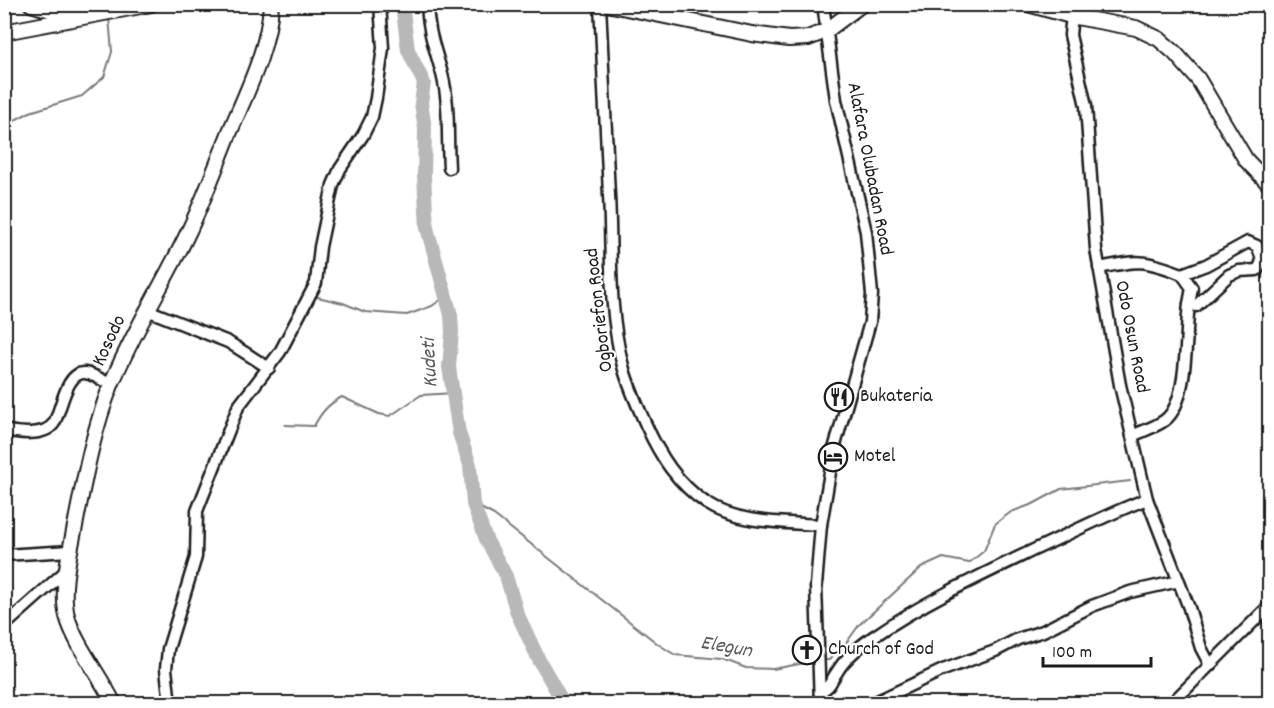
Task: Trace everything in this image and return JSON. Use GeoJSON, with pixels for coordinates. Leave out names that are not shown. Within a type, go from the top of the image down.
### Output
{"type":"FeatureCollection","features":[{"type":"Feature","properties":{"kind":"main road"},"geometry":{"type":"LineString","coordinates":[[31,4],[80,18]]}},
{"type":"Feature","properties":{"kind":"main road"},"geometry":{"type":"LineString","coordinates":[[4,32],[150,4]]}},
{"type":"Feature","properties":{"kind":"main road","name":"Kosodo"},"geometry":{"type":"LineString","coordinates":[[114,704],[100,676],[71,630],[66,613],[65,596],[70,551],[92,446],[111,385],[147,310],[186,238],[212,176],[261,52],[268,28],[271,4]]}},
{"type":"Feature","properties":{"kind":"main road"},"geometry":{"type":"LineString","coordinates":[[607,4],[777,38],[808,38],[825,32],[862,4]]}},
{"type":"Feature","properties":{"kind":"main road"},"geometry":{"type":"LineString","coordinates":[[1029,4],[1072,10],[1136,28],[1159,39],[1198,78],[1246,160],[1268,182]]}},
{"type":"Feature","properties":{"kind":"street"},"geometry":{"type":"LineString","coordinates":[[170,704],[166,669],[168,649],[196,557],[197,511],[238,407],[269,368],[290,336],[316,283],[326,210],[333,185],[340,169],[372,117],[382,48],[380,4]]}},
{"type":"Feature","properties":{"kind":"street"},"geometry":{"type":"LineString","coordinates":[[427,4],[428,27],[442,74],[446,98],[449,168]]}},
{"type":"Feature","properties":{"kind":"street","name":"Ogboriefon Road"},"geometry":{"type":"LineString","coordinates":[[600,4],[610,204],[610,273],[621,360],[628,386],[666,465],[707,504],[739,516],[821,525]]}},
{"type":"Feature","properties":{"kind":"street","name":"Alafara Olubadan Road"},"geometry":{"type":"LineString","coordinates":[[820,704],[816,586],[821,525],[834,449],[870,322],[872,294],[866,232],[842,133],[825,32],[823,4]]}},
{"type":"Feature","properties":{"kind":"street","name":"Odo Osun Road"},"geometry":{"type":"LineString","coordinates":[[1072,10],[1071,48],[1086,106],[1099,268],[1120,385],[1147,499],[1210,665]]}},
{"type":"Feature","properties":{"kind":"street"},"geometry":{"type":"LineString","coordinates":[[1182,274],[1206,265],[1248,242],[1257,246],[1262,260],[1257,270],[1239,271],[1229,275],[1196,306],[1189,304]]}},
{"type":"Feature","properties":{"kind":"street"},"geometry":{"type":"LineString","coordinates":[[1099,268],[1144,261],[1154,263],[1182,274],[1192,288],[1184,372],[1179,397],[1167,420],[1132,436]]}},
{"type":"Feature","properties":{"kind":"street"},"geometry":{"type":"LineString","coordinates":[[147,310],[228,342],[269,368]]}},
{"type":"Feature","properties":{"kind":"street"},"geometry":{"type":"LineString","coordinates":[[4,430],[19,433],[47,429],[53,424],[70,383],[78,375],[85,373],[111,385]]}},
{"type":"Feature","properties":{"kind":"street"},"geometry":{"type":"LineString","coordinates":[[820,692],[829,686],[835,673],[858,648],[902,618],[975,577],[1109,514],[1147,499]]}},
{"type":"Feature","properties":{"kind":"street"},"geometry":{"type":"LineString","coordinates":[[4,555],[70,551]]}},
{"type":"Feature","properties":{"kind":"street"},"geometry":{"type":"LineString","coordinates":[[4,626],[68,569]]}},
{"type":"Feature","properties":{"kind":"street"},"geometry":{"type":"LineString","coordinates":[[871,704],[943,670],[1043,631],[1092,606],[1130,592],[1179,581]]}},
{"type":"Feature","properties":{"kind":"street"},"geometry":{"type":"LineString","coordinates":[[1171,704],[1269,605]]}},
{"type":"Feature","properties":{"kind":"waterway","name":"Kudeti"},"geometry":{"type":"LineString","coordinates":[[402,4],[408,50],[424,83],[421,103],[425,129],[424,176],[427,228],[451,315],[449,367],[459,433],[470,465],[473,504],[486,539],[506,576],[517,613],[539,660],[564,704]]}},
{"type":"Feature","properties":{"kind":"waterway"},"geometry":{"type":"LineString","coordinates":[[4,180],[9,162],[9,132],[15,120],[30,112],[82,96],[104,77],[112,52],[109,18]]}},
{"type":"Feature","properties":{"kind":"waterway"},"geometry":{"type":"LineString","coordinates":[[313,296],[343,303],[365,312],[407,315],[432,306],[446,296]]}},
{"type":"Feature","properties":{"kind":"waterway"},"geometry":{"type":"LineString","coordinates":[[285,425],[314,426],[325,409],[342,397],[379,414],[390,416],[421,395],[454,393]]}},
{"type":"Feature","properties":{"kind":"waterway","name":"Elegun"},"geometry":{"type":"LineString","coordinates":[[824,660],[829,660],[847,642],[859,625],[921,568],[943,558],[969,563],[984,551],[995,524],[1011,512],[1033,504],[1061,489],[1130,481]]}},
{"type":"Feature","properties":{"kind":"waterway","name":"Elegun"},"geometry":{"type":"LineString","coordinates":[[473,504],[494,515],[675,655],[722,659],[746,668],[773,669],[815,661]]}},
{"type":"Feature","properties":{"kind":"place","name":"Bukateria"},"geometry":{"type":"Point","coordinates":[839,397]}},
{"type":"Feature","properties":{"kind":"place","name":"Motel"},"geometry":{"type":"Point","coordinates":[833,457]}},
{"type":"Feature","properties":{"kind":"place","name":"Church of God"},"geometry":{"type":"Point","coordinates":[807,650]}}]}
